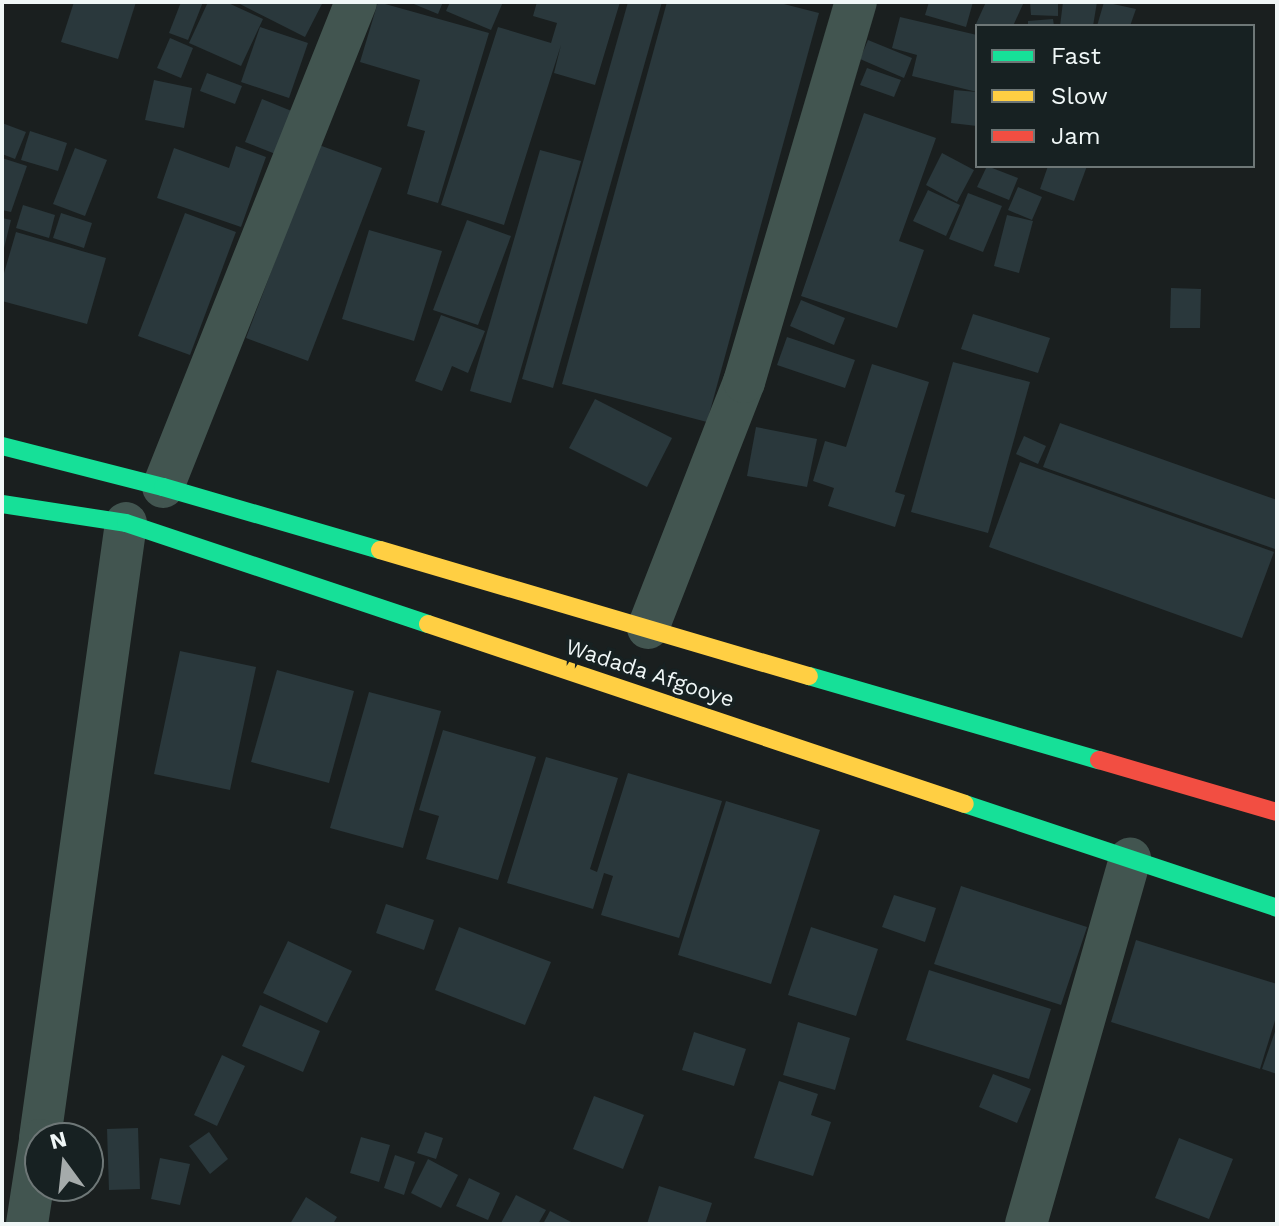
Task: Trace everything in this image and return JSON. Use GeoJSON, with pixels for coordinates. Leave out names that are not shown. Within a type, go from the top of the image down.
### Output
{"type":"FeatureCollection","features":[{"type":"Feature","properties":{"kind":"highway","name":"Wadada Afgooye"},"geometry":{"type":"LineString","coordinates":[[2,446],[163,487],[1277,812]]}},
{"type":"Feature","properties":{"kind":"highway","name":"Wadada Afgooye"},"geometry":{"type":"LineString","coordinates":[[2,504],[126,523],[1277,908]]}},
{"type":"Feature","properties":{"kind":"street"},"geometry":{"type":"LineString","coordinates":[[163,487],[356,2]]}},
{"type":"Feature","properties":{"kind":"street"},"geometry":{"type":"LineString","coordinates":[[648,628],[744,382],[856,2]]}},
{"type":"Feature","properties":{"kind":"street"},"geometry":{"type":"LineString","coordinates":[[42,1122],[126,523]]}},
{"type":"Feature","properties":{"kind":"street"},"geometry":{"type":"LineString","coordinates":[[1026,1224],[1130,859]]}},
{"type":"Feature","properties":{"kind":"building"},"geometry":{"type":"Polygon","coordinates":[[[74,2],[136,2],[118,59],[61,42],[74,2]]]}},
{"type":"Feature","properties":{"kind":"building"},"geometry":{"type":"Polygon","coordinates":[[[181,2],[203,2],[188,40],[169,33],[181,2]]]}},
{"type":"Feature","properties":{"kind":"building"},"geometry":{"type":"Polygon","coordinates":[[[208,2],[226,2],[263,19],[241,66],[189,43],[208,2]]]}},
{"type":"Feature","properties":{"kind":"building"},"geometry":{"type":"Polygon","coordinates":[[[236,2],[323,2],[305,37],[236,2]]]}},
{"type":"Feature","properties":{"kind":"building"},"geometry":{"type":"Polygon","coordinates":[[[378,2],[489,33],[438,203],[407,194],[425,131],[407,126],[420,80],[360,62],[378,2]]]}},
{"type":"Feature","properties":{"kind":"building"},"geometry":{"type":"Polygon","coordinates":[[[409,2],[443,2],[438,14],[409,2]]]}},
{"type":"Feature","properties":{"kind":"building"},"geometry":{"type":"Polygon","coordinates":[[[450,2],[503,2],[491,30],[446,11],[450,2]]]}},
{"type":"Feature","properties":{"kind":"building"},"geometry":{"type":"Polygon","coordinates":[[[537,2],[620,2],[595,85],[554,73],[561,45],[504,225],[441,205],[498,27],[551,43],[557,23],[533,16],[537,2]]]}},
{"type":"Feature","properties":{"kind":"building"},"geometry":{"type":"Polygon","coordinates":[[[628,2],[662,2],[553,388],[522,379],[628,2]]]}},
{"type":"Feature","properties":{"kind":"building"},"geometry":{"type":"Polygon","coordinates":[[[667,2],[776,2],[819,13],[707,422],[562,384],[667,2]]]}},
{"type":"Feature","properties":{"kind":"building"},"geometry":{"type":"Polygon","coordinates":[[[929,2],[973,2],[966,27],[925,15],[929,2]]]}},
{"type":"Feature","properties":{"kind":"building"},"geometry":{"type":"Polygon","coordinates":[[[986,2],[1024,2],[1014,24],[976,24],[986,2]]]}},
{"type":"Feature","properties":{"kind":"building"},"geometry":{"type":"Polygon","coordinates":[[[1030,2],[1058,2],[1058,16],[1031,15],[1030,2]]]}},
{"type":"Feature","properties":{"kind":"building"},"geometry":{"type":"Polygon","coordinates":[[[1063,2],[1097,2],[1093,24],[1060,24],[1063,2]]]}},
{"type":"Feature","properties":{"kind":"building"},"geometry":{"type":"Polygon","coordinates":[[[1104,2],[1136,9],[1131,24],[1098,24],[1104,2]]]}},
{"type":"Feature","properties":{"kind":"building"},"geometry":{"type":"Polygon","coordinates":[[[900,17],[975,35],[975,92],[912,76],[917,55],[892,48],[900,17]]]}},
{"type":"Feature","properties":{"kind":"building"},"geometry":{"type":"Polygon","coordinates":[[[1053,19],[1054,24],[1028,24],[1028,21],[1053,19]]]}},
{"type":"Feature","properties":{"kind":"building"},"geometry":{"type":"Polygon","coordinates":[[[260,27],[308,43],[289,98],[241,82],[260,27]]]}},
{"type":"Feature","properties":{"kind":"building"},"geometry":{"type":"Polygon","coordinates":[[[170,38],[193,48],[181,78],[157,68],[170,38]]]}},
{"type":"Feature","properties":{"kind":"building"},"geometry":{"type":"Polygon","coordinates":[[[868,40],[912,58],[904,78],[860,59],[868,40]]]}},
{"type":"Feature","properties":{"kind":"building"},"geometry":{"type":"Polygon","coordinates":[[[867,68],[901,80],[894,97],[860,85],[867,68]]]}},
{"type":"Feature","properties":{"kind":"building"},"geometry":{"type":"Polygon","coordinates":[[[207,73],[242,86],[235,104],[200,91],[207,73]]]}},
{"type":"Feature","properties":{"kind":"building"},"geometry":{"type":"Polygon","coordinates":[[[154,80],[192,88],[184,128],[145,120],[154,80]]]}},
{"type":"Feature","properties":{"kind":"building"},"geometry":{"type":"Polygon","coordinates":[[[954,90],[975,92],[975,126],[951,123],[954,90]]]}},
{"type":"Feature","properties":{"kind":"building"},"geometry":{"type":"Polygon","coordinates":[[[262,99],[294,112],[278,155],[245,142],[262,99]]]}},
{"type":"Feature","properties":{"kind":"building"},"geometry":{"type":"Polygon","coordinates":[[[864,113],[936,138],[899,241],[924,250],[897,328],[801,296],[864,113]]]}},
{"type":"Feature","properties":{"kind":"building"},"geometry":{"type":"Polygon","coordinates":[[[2,123],[26,132],[15,159],[2,154],[2,123]]]}},
{"type":"Feature","properties":{"kind":"building"},"geometry":{"type":"Polygon","coordinates":[[[30,131],[67,143],[58,171],[21,160],[30,131]]]}},
{"type":"Feature","properties":{"kind":"building"},"geometry":{"type":"Polygon","coordinates":[[[319,145],[382,168],[308,361],[246,338],[319,145]]]}},
{"type":"Feature","properties":{"kind":"building"},"geometry":{"type":"Polygon","coordinates":[[[236,146],[266,157],[241,227],[157,198],[174,148],[229,168],[236,146]]]}},
{"type":"Feature","properties":{"kind":"building"},"geometry":{"type":"Polygon","coordinates":[[[75,148],[107,160],[85,216],[53,204],[75,148]]]}},
{"type":"Feature","properties":{"kind":"building"},"geometry":{"type":"Polygon","coordinates":[[[540,150],[581,161],[511,403],[470,391],[540,150]]]}},
{"type":"Feature","properties":{"kind":"building"},"geometry":{"type":"Polygon","coordinates":[[[942,153],[974,170],[957,202],[926,185],[942,153]]]}},
{"type":"Feature","properties":{"kind":"building"},"geometry":{"type":"Polygon","coordinates":[[[2,158],[27,166],[11,212],[2,210],[2,158]]]}},
{"type":"Feature","properties":{"kind":"building"},"geometry":{"type":"Polygon","coordinates":[[[986,168],[1018,178],[1009,200],[977,187],[986,168]]]}},
{"type":"Feature","properties":{"kind":"building"},"geometry":{"type":"Polygon","coordinates":[[[1047,168],[1086,168],[1074,201],[1040,189],[1047,168]]]}},
{"type":"Feature","properties":{"kind":"building"},"geometry":{"type":"Polygon","coordinates":[[[1018,187],[1042,197],[1032,220],[1008,210],[1018,187]]]}},
{"type":"Feature","properties":{"kind":"building"},"geometry":{"type":"Polygon","coordinates":[[[928,190],[960,205],[946,236],[913,221],[928,190]]]}},
{"type":"Feature","properties":{"kind":"building"},"geometry":{"type":"Polygon","coordinates":[[[968,193],[1002,206],[983,252],[949,239],[968,193]]]}},
{"type":"Feature","properties":{"kind":"building"},"geometry":{"type":"Polygon","coordinates":[[[23,205],[55,215],[49,238],[16,228],[23,205]]]}},
{"type":"Feature","properties":{"kind":"building"},"geometry":{"type":"Polygon","coordinates":[[[61,213],[92,223],[84,248],[53,238],[61,213]]]}},
{"type":"Feature","properties":{"kind":"building"},"geometry":{"type":"Polygon","coordinates":[[[185,213],[236,232],[190,355],[138,336],[185,213]]]}},
{"type":"Feature","properties":{"kind":"building"},"geometry":{"type":"Polygon","coordinates":[[[1007,215],[1033,221],[1019,273],[994,266],[1007,215]]]}},
{"type":"Feature","properties":{"kind":"building"},"geometry":{"type":"Polygon","coordinates":[[[2,218],[11,220],[3,252],[2,252],[2,218]]]}},
{"type":"Feature","properties":{"kind":"building"},"geometry":{"type":"Polygon","coordinates":[[[467,220],[511,236],[478,325],[433,310],[467,220]]]}},
{"type":"Feature","properties":{"kind":"building"},"geometry":{"type":"Polygon","coordinates":[[[369,230],[442,251],[414,341],[342,319],[369,230]]]}},
{"type":"Feature","properties":{"kind":"building"},"geometry":{"type":"Polygon","coordinates":[[[16,232],[106,258],[87,324],[2,301],[2,280],[16,232]]]}},
{"type":"Feature","properties":{"kind":"building"},"geometry":{"type":"Polygon","coordinates":[[[1171,288],[1201,289],[1200,328],[1170,328],[1171,288]]]}},
{"type":"Feature","properties":{"kind":"building"},"geometry":{"type":"Polygon","coordinates":[[[801,300],[845,318],[834,345],[790,326],[801,300]]]}},
{"type":"Feature","properties":{"kind":"building"},"geometry":{"type":"Polygon","coordinates":[[[973,314],[1050,338],[1038,373],[961,349],[973,314]]]}},
{"type":"Feature","properties":{"kind":"building"},"geometry":{"type":"Polygon","coordinates":[[[441,315],[485,331],[468,373],[452,366],[442,391],[415,381],[441,315]]]}},
{"type":"Feature","properties":{"kind":"building"},"geometry":{"type":"Polygon","coordinates":[[[787,337],[855,360],[845,388],[777,365],[787,337]]]}},
{"type":"Feature","properties":{"kind":"building"},"geometry":{"type":"Polygon","coordinates":[[[953,362],[1030,382],[988,533],[911,512],[953,362]]]}},
{"type":"Feature","properties":{"kind":"building"},"geometry":{"type":"Polygon","coordinates":[[[872,364],[929,382],[895,492],[905,495],[895,527],[828,506],[834,488],[813,481],[825,441],[846,447],[872,364]]]}},
{"type":"Feature","properties":{"kind":"building"},"geometry":{"type":"Polygon","coordinates":[[[595,399],[672,438],[647,487],[569,448],[595,399]]]}},
{"type":"Feature","properties":{"kind":"building"},"geometry":{"type":"Polygon","coordinates":[[[1060,423],[1277,500],[1275,549],[1043,467],[1060,423]]]}},
{"type":"Feature","properties":{"kind":"building"},"geometry":{"type":"Polygon","coordinates":[[[756,427],[817,439],[807,487],[747,476],[756,427]]]}},
{"type":"Feature","properties":{"kind":"building"},"geometry":{"type":"Polygon","coordinates":[[[1024,436],[1046,446],[1038,464],[1016,454],[1024,436]]]}},
{"type":"Feature","properties":{"kind":"building"},"geometry":{"type":"Polygon","coordinates":[[[1020,462],[1274,552],[1242,638],[989,547],[1020,462]]]}},
{"type":"Feature","properties":{"kind":"building"},"geometry":{"type":"Polygon","coordinates":[[[180,651],[256,667],[230,790],[154,774],[180,651]]]}},
{"type":"Feature","properties":{"kind":"building"},"geometry":{"type":"Polygon","coordinates":[[[277,670],[354,691],[329,783],[251,762],[277,670]]]}},
{"type":"Feature","properties":{"kind":"building"},"geometry":{"type":"Polygon","coordinates":[[[369,692],[441,711],[403,848],[330,828],[369,692]]]}},
{"type":"Feature","properties":{"kind":"building"},"geometry":{"type":"Polygon","coordinates":[[[443,730],[536,757],[498,880],[426,859],[439,816],[419,810],[443,730]]]}},
{"type":"Feature","properties":{"kind":"building"},"geometry":{"type":"Polygon","coordinates":[[[546,757],[618,778],[590,869],[597,872],[628,773],[722,801],[679,938],[601,915],[613,876],[604,873],[593,909],[507,883],[546,757]]]}},
{"type":"Feature","properties":{"kind":"building"},"geometry":{"type":"Polygon","coordinates":[[[726,801],[820,830],[771,984],[678,955],[726,801]]]}},
{"type":"Feature","properties":{"kind":"building"},"geometry":{"type":"Polygon","coordinates":[[[961,886],[1087,927],[1061,1005],[934,964],[961,886]]]}},
{"type":"Feature","properties":{"kind":"building"},"geometry":{"type":"Polygon","coordinates":[[[894,895],[936,908],[925,942],[882,927],[894,895]]]}},
{"type":"Feature","properties":{"kind":"building"},"geometry":{"type":"Polygon","coordinates":[[[386,904],[434,920],[424,950],[376,933],[386,904]]]}},
{"type":"Feature","properties":{"kind":"building"},"geometry":{"type":"Polygon","coordinates":[[[459,927],[551,962],[525,1025],[435,990],[459,927]]]}},
{"type":"Feature","properties":{"kind":"building"},"geometry":{"type":"Polygon","coordinates":[[[811,927],[878,949],[856,1016],[788,995],[811,927]]]}},
{"type":"Feature","properties":{"kind":"building"},"geometry":{"type":"Polygon","coordinates":[[[1136,940],[1277,984],[1277,1014],[1260,1069],[1111,1022],[1136,940]]]}},
{"type":"Feature","properties":{"kind":"building"},"geometry":{"type":"Polygon","coordinates":[[[288,941],[352,971],[327,1023],[263,993],[288,941]]]}},
{"type":"Feature","properties":{"kind":"building"},"geometry":{"type":"Polygon","coordinates":[[[929,970],[1051,1009],[1029,1079],[906,1040],[929,970]]]}},
{"type":"Feature","properties":{"kind":"building"},"geometry":{"type":"Polygon","coordinates":[[[260,1005],[320,1031],[303,1072],[242,1046],[260,1005]]]}},
{"type":"Feature","properties":{"kind":"building"},"geometry":{"type":"Polygon","coordinates":[[[798,1022],[850,1038],[835,1090],[783,1075],[798,1022]]]}},
{"type":"Feature","properties":{"kind":"building"},"geometry":{"type":"Polygon","coordinates":[[[1277,1026],[1277,1074],[1262,1069],[1277,1026]]]}},
{"type":"Feature","properties":{"kind":"building"},"geometry":{"type":"Polygon","coordinates":[[[694,1032],[746,1049],[734,1086],[682,1070],[694,1032]]]}},
{"type":"Feature","properties":{"kind":"building"},"geometry":{"type":"Polygon","coordinates":[[[222,1055],[245,1066],[217,1126],[194,1115],[222,1055]]]}},
{"type":"Feature","properties":{"kind":"building"},"geometry":{"type":"Polygon","coordinates":[[[993,1074],[1031,1089],[1017,1123],[979,1107],[993,1074]]]}},
{"type":"Feature","properties":{"kind":"building"},"geometry":{"type":"Polygon","coordinates":[[[779,1081],[818,1094],[811,1115],[831,1122],[813,1176],[754,1158],[779,1081]]]}},
{"type":"Feature","properties":{"kind":"building"},"geometry":{"type":"Polygon","coordinates":[[[594,1096],[644,1115],[623,1169],[573,1149],[594,1096]]]}},
{"type":"Feature","properties":{"kind":"building"},"geometry":{"type":"Polygon","coordinates":[[[138,1128],[140,1189],[109,1190],[107,1129],[138,1128]]]}},
{"type":"Feature","properties":{"kind":"building"},"geometry":{"type":"Polygon","coordinates":[[[209,1132],[228,1159],[210,1174],[189,1146],[209,1132]]]}},
{"type":"Feature","properties":{"kind":"building"},"geometry":{"type":"Polygon","coordinates":[[[425,1132],[443,1138],[436,1159],[417,1153],[425,1132]]]}},
{"type":"Feature","properties":{"kind":"building"},"geometry":{"type":"Polygon","coordinates":[[[361,1137],[390,1145],[379,1182],[350,1173],[361,1137]]]}},
{"type":"Feature","properties":{"kind":"building"},"geometry":{"type":"Polygon","coordinates":[[[1179,1138],[1233,1159],[1209,1219],[1155,1198],[1179,1138]]]}},
{"type":"Feature","properties":{"kind":"building"},"geometry":{"type":"Polygon","coordinates":[[[395,1155],[415,1162],[404,1195],[384,1188],[395,1155]]]}},
{"type":"Feature","properties":{"kind":"building"},"geometry":{"type":"Polygon","coordinates":[[[160,1158],[190,1164],[180,1205],[151,1199],[160,1158]]]}},
{"type":"Feature","properties":{"kind":"building"},"geometry":{"type":"Polygon","coordinates":[[[428,1159],[458,1175],[441,1208],[411,1193],[428,1159]]]}},
{"type":"Feature","properties":{"kind":"building"},"geometry":{"type":"Polygon","coordinates":[[[469,1178],[500,1193],[488,1220],[456,1206],[469,1178]]]}},
{"type":"Feature","properties":{"kind":"building"},"geometry":{"type":"Polygon","coordinates":[[[659,1186],[712,1203],[705,1224],[647,1224],[659,1186]]]}},
{"type":"Feature","properties":{"kind":"building"},"geometry":{"type":"Polygon","coordinates":[[[516,1195],[546,1210],[538,1224],[501,1223],[516,1195]]]}},
{"type":"Feature","properties":{"kind":"building"},"geometry":{"type":"Polygon","coordinates":[[[306,1197],[337,1217],[333,1224],[290,1224],[306,1197]]]}},
{"type":"Feature","properties":{"kind":"building"},"geometry":{"type":"Polygon","coordinates":[[[550,1211],[575,1224],[543,1224],[550,1211]]]}},
{"type":"Feature","properties":{"kind":"traffic: fast"},"geometry":{"type":"LineString","coordinates":[[2,446],[163,487],[380,550]]}},
{"type":"Feature","properties":{"kind":"traffic: fast"},"geometry":{"type":"LineString","coordinates":[[2,504],[126,523],[428,624]]}},
{"type":"Feature","properties":{"kind":"traffic: fast"},"geometry":{"type":"LineString","coordinates":[[809,676],[1099,760]]}},
{"type":"Feature","properties":{"kind":"traffic: fast"},"geometry":{"type":"LineString","coordinates":[[965,804],[1277,908]]}},
{"type":"Feature","properties":{"kind":"traffic: slow"},"geometry":{"type":"LineString","coordinates":[[380,550],[809,676]]}},
{"type":"Feature","properties":{"kind":"traffic: slow"},"geometry":{"type":"LineString","coordinates":[[428,624],[965,804]]}},
{"type":"Feature","properties":{"kind":"traffic: jam"},"geometry":{"type":"LineString","coordinates":[[1099,760],[1277,812]]}}]}
